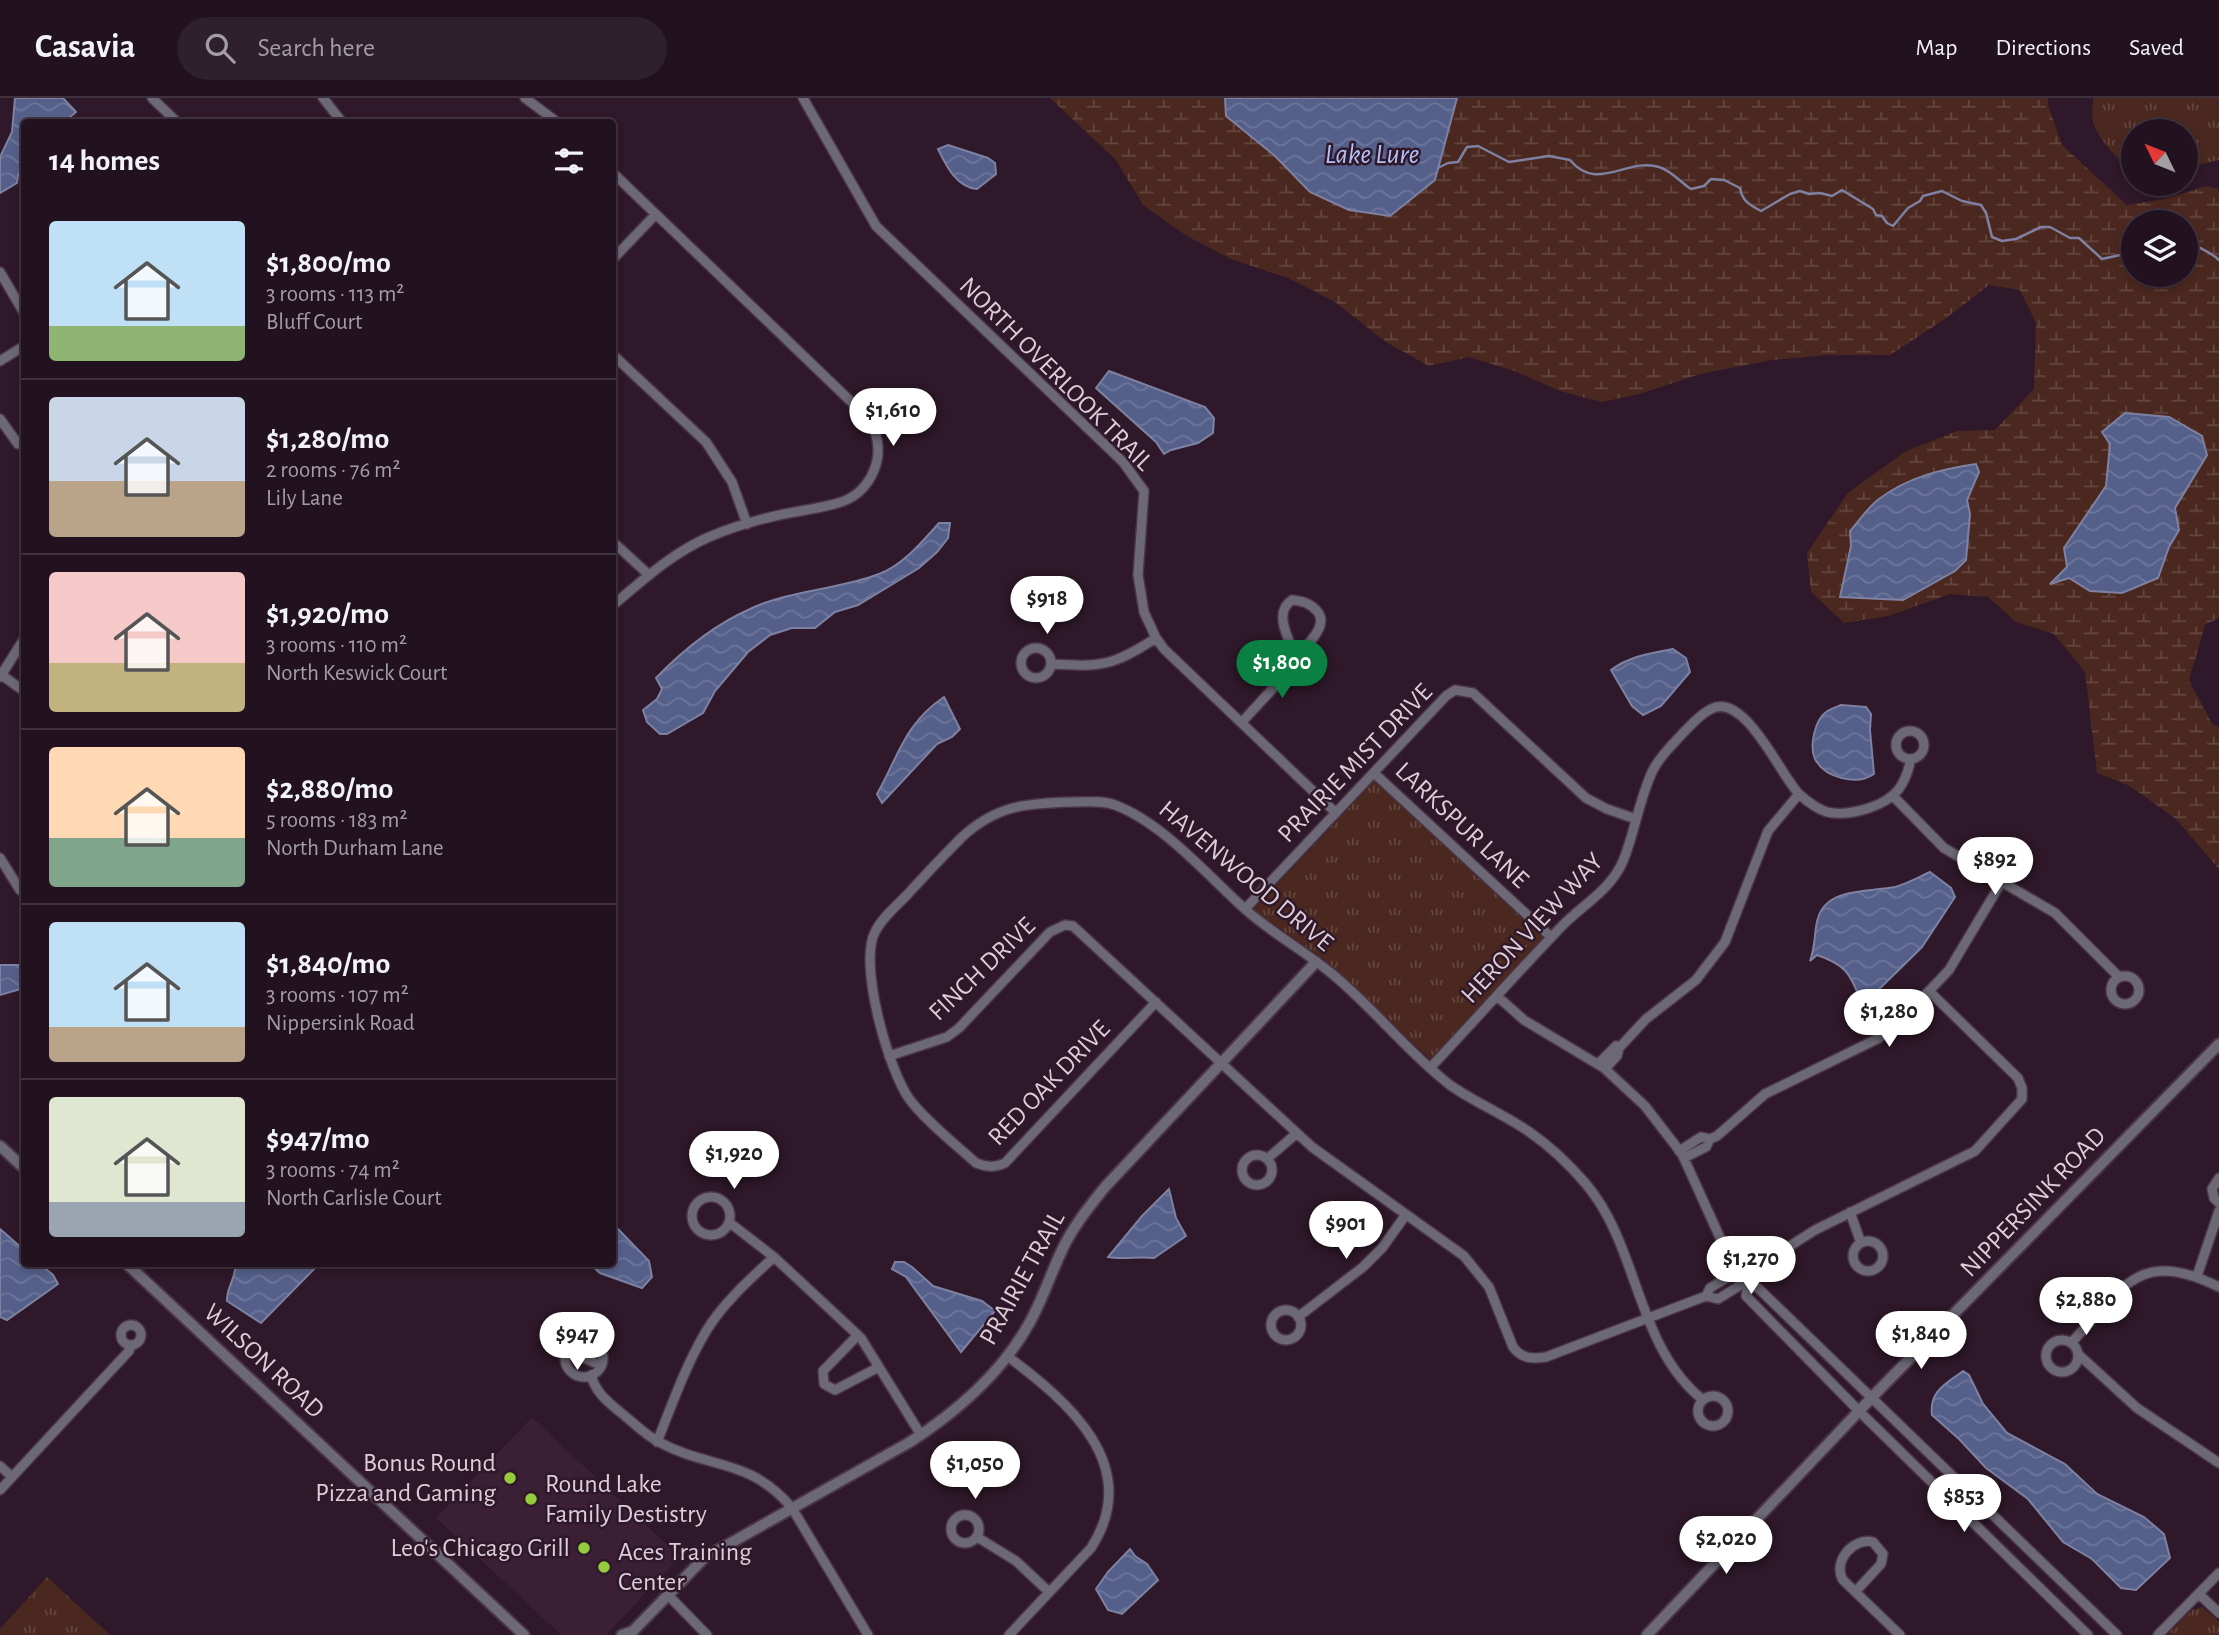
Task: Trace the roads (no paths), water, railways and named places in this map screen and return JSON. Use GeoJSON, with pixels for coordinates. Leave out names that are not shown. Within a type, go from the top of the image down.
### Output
{"type":"FeatureCollection","features":[{"type":"Feature","properties":{"kind":"street"},"geometry":{"type":"LineString","coordinates":[[152,98],[174,119]]}},
{"type":"Feature","properties":{"kind":"street"},"geometry":{"type":"LineString","coordinates":[[323,98],[340,119]]}},
{"type":"Feature","properties":{"kind":"street"},"geometry":{"type":"LineString","coordinates":[[525,98],[553,119]]}},
{"type":"Feature","properties":{"kind":"street","name":"NORTH OVERLOOK TRAIL"},"geometry":{"type":"LineString","coordinates":[[803,98],[876,226],[1123,462],[1144,491],[1138,575],[1144,612],[1164,649],[1336,813]]}},
{"type":"Feature","properties":{"kind":"street"},"geometry":{"type":"LineString","coordinates":[[616,177],[866,416],[876,434],[877,459],[874,472],[854,496],[839,503],[747,524],[706,538],[669,559],[616,603]]}},
{"type":"Feature","properties":{"kind":"street"},"geometry":{"type":"LineString","coordinates":[[616,256],[656,214]]}},
{"type":"Feature","properties":{"kind":"street"},"geometry":{"type":"LineString","coordinates":[[0,272],[21,308]]}},
{"type":"Feature","properties":{"kind":"street"},"geometry":{"type":"LineString","coordinates":[[0,361],[21,348]]}},
{"type":"Feature","properties":{"kind":"street"},"geometry":{"type":"LineString","coordinates":[[616,358],[706,442],[733,482],[747,524]]}},
{"type":"Feature","properties":{"kind":"street"},"geometry":{"type":"LineString","coordinates":[[0,419],[18,444]]}},
{"type":"Feature","properties":{"kind":"street"},"geometry":{"type":"LineString","coordinates":[[616,545],[649,575]]}},
{"type":"Feature","properties":{"kind":"street"},"geometry":{"type":"LineString","coordinates":[[1242,722],[1288,672],[1321,625],[1321,615],[1313,607],[1292,600],[1282,612],[1296,658]]}},
{"type":"Feature","properties":{"kind":"street"},"geometry":{"type":"LineString","coordinates":[[1051,664],[1078,666],[1109,663],[1127,657],[1156,638]]}},
{"type":"Feature","properties":{"kind":"street"},"geometry":{"type":"LineString","coordinates":[[21,644],[0,675],[21,689]]}},
{"type":"Feature","properties":{"kind":"street","name":"PRAIRIE MIST DRIVE"},"geometry":{"type":"LineString","coordinates":[[1245,909],[1446,696],[1455,690],[1473,693],[1586,798],[1636,819]]}},
{"type":"Feature","properties":{"kind":"street","name":"HERON VIEW WAY"},"geometry":{"type":"LineString","coordinates":[[1431,1067],[1552,937],[1613,878],[1622,862],[1647,786],[1663,755],[1699,716],[1722,705],[1732,709],[1765,742],[1799,794]]}},
{"type":"Feature","properties":{"kind":"street"},"geometry":{"type":"LineString","coordinates":[[1601,1066],[1612,1048],[1619,1048],[1646,1019],[1696,980],[1725,942],[1768,831],[1799,794],[1829,812],[1862,810],[1878,805],[1893,796],[1906,780],[1911,759]]}},
{"type":"Feature","properties":{"kind":"street","name":"LARKSPUR LANE"},"geometry":{"type":"LineString","coordinates":[[1374,773],[1552,937]]}},
{"type":"Feature","properties":{"kind":"street"},"geometry":{"type":"LineString","coordinates":[[1893,796],[1944,848],[2055,913],[2119,977]]}},
{"type":"Feature","properties":{"kind":"street","name":"HAVENWOOD DRIVE"},"geometry":{"type":"LineString","coordinates":[[889,1056],[869,975],[868,955],[875,931],[883,919],[961,838],[985,818],[999,811],[1036,803],[1111,803],[1140,815],[1245,909],[1331,973],[1451,1085],[1527,1130],[1556,1152],[1588,1186],[1613,1229],[1656,1340],[1672,1369],[1685,1385],[1703,1400]]}},
{"type":"Feature","properties":{"kind":"street"},"geometry":{"type":"LineString","coordinates":[[0,858],[20,890]]}},
{"type":"Feature","properties":{"kind":"street"},"geometry":{"type":"LineString","coordinates":[[1682,1154],[1701,1138],[1710,1139],[1717,1136],[1765,1094],[1879,1038],[1929,992],[1958,956],[2001,883]]}},
{"type":"Feature","properties":{"kind":"street","name":"FINCH DRIVE"},"geometry":{"type":"LineString","coordinates":[[889,1056],[947,1037],[1050,932],[1065,925],[1079,930],[1332,1164],[1450,1245],[1489,1287],[1518,1354],[1533,1359],[1546,1357],[1706,1296],[1718,1299],[1751,1284],[1772,1266],[1776,1255]]}},
{"type":"Feature","properties":{"kind":"street","name":"PRAIRIE TRAIL"},"geometry":{"type":"LineString","coordinates":[[629,1634],[704,1558],[921,1434],[975,1393],[1007,1356],[1029,1323],[1077,1223],[1105,1187],[1316,962]]}},
{"type":"Feature","properties":{"kind":"street"},"geometry":{"type":"LineString","coordinates":[[1706,1296],[1710,1287],[1764,1256],[1776,1255],[1850,1212],[1975,1151],[2022,1099],[2018,1077],[1929,992]]}},
{"type":"Feature","properties":{"kind":"street"},"geometry":{"type":"LineString","coordinates":[[1497,996],[1524,1020],[1601,1066],[1645,1106],[1682,1154],[1727,1253],[1738,1271],[2117,1635]]}},
{"type":"Feature","properties":{"kind":"street","name":"RED OAK DRIVE"},"geometry":{"type":"LineString","coordinates":[[889,1056],[898,1081],[911,1101],[976,1163],[996,1167],[1005,1163],[1156,1002]]}},
{"type":"Feature","properties":{"kind":"street","name":"NIPPERSINK ROAD"},"geometry":{"type":"LineString","coordinates":[[1647,1635],[1872,1398],[2219,1044]]}},
{"type":"Feature","properties":{"kind":"street"},"geometry":{"type":"LineString","coordinates":[[1267,1159],[1297,1133]]}},
{"type":"Feature","properties":{"kind":"street"},"geometry":{"type":"LineString","coordinates":[[0,1146],[21,1165]]}},
{"type":"Feature","properties":{"kind":"street"},"geometry":{"type":"LineString","coordinates":[[2219,1178],[2211,1189],[2219,1203]]}},
{"type":"Feature","properties":{"kind":"street"},"geometry":{"type":"LineString","coordinates":[[716,1197],[727,1205],[730,1223],[722,1233],[703,1234],[694,1226],[692,1220],[694,1207],[703,1198],[716,1197]]}},
{"type":"Feature","properties":{"kind":"street"},"geometry":{"type":"LineString","coordinates":[[2197,1276],[2219,1210]]}},
{"type":"Feature","properties":{"kind":"street"},"geometry":{"type":"LineString","coordinates":[[1850,1212],[1861,1243]]}},
{"type":"Feature","properties":{"kind":"street"},"geometry":{"type":"LineString","coordinates":[[1298,1317],[1363,1267],[1382,1248],[1405,1216]]}},
{"type":"Feature","properties":{"kind":"street"},"geometry":{"type":"LineString","coordinates":[[730,1223],[774,1257],[858,1335],[921,1434]]}},
{"type":"Feature","properties":{"kind":"street"},"geometry":{"type":"LineString","coordinates":[[657,1442],[706,1331],[719,1313],[774,1257]]}},
{"type":"Feature","properties":{"kind":"street","name":"WILSON ROAD"},"geometry":{"type":"LineString","coordinates":[[130,1267],[524,1635]]}},
{"type":"Feature","properties":{"kind":"street"},"geometry":{"type":"LineString","coordinates":[[2071,1343],[2127,1284],[2141,1275],[2166,1270],[2197,1276],[2219,1287]]}},
{"type":"Feature","properties":{"kind":"street"},"geometry":{"type":"LineString","coordinates":[[1751,1284],[1746,1296],[1860,1412],[2088,1635]]}},
{"type":"Feature","properties":{"kind":"street"},"geometry":{"type":"LineString","coordinates":[[858,1335],[822,1371],[824,1384],[835,1390],[879,1367]]}},
{"type":"Feature","properties":{"kind":"street"},"geometry":{"type":"LineString","coordinates":[[576,1340],[593,1341],[602,1355],[600,1365],[591,1376],[580,1377],[570,1371],[566,1361],[568,1351],[576,1340]]}},
{"type":"Feature","properties":{"kind":"street"},"geometry":{"type":"LineString","coordinates":[[2078,1354],[2076,1364],[2068,1370],[2058,1371],[2050,1366],[2047,1356],[2050,1347],[2059,1341],[2071,1343],[2078,1354],[2137,1408],[2219,1463]]}},
{"type":"Feature","properties":{"kind":"street"},"geometry":{"type":"LineString","coordinates":[[0,1490],[129,1351],[131,1345]]}},
{"type":"Feature","properties":{"kind":"street"},"geometry":{"type":"LineString","coordinates":[[568,1351],[600,1365]]}},
{"type":"Feature","properties":{"kind":"street"},"geometry":{"type":"LineString","coordinates":[[1007,1356],[1044,1384],[1073,1412],[1089,1432],[1102,1458],[1109,1482],[1106,1517],[1091,1548],[1009,1635]]}},
{"type":"Feature","properties":{"kind":"street"},"geometry":{"type":"LineString","coordinates":[[591,1376],[594,1388],[605,1400],[657,1442],[734,1467],[762,1479],[776,1490],[792,1508],[868,1635]]}},
{"type":"Feature","properties":{"kind":"street"},"geometry":{"type":"LineString","coordinates":[[0,1465],[12,1477]]}},
{"type":"Feature","properties":{"kind":"street"},"geometry":{"type":"LineString","coordinates":[[977,1537],[1016,1561],[1048,1591]]}},
{"type":"Feature","properties":{"kind":"street"},"geometry":{"type":"LineString","coordinates":[[1856,1591],[1881,1564],[1883,1554],[1873,1542],[1862,1541],[1842,1558],[1840,1575],[1847,1583],[1900,1635]]}},
{"type":"Feature","properties":{"kind":"street"},"geometry":{"type":"LineString","coordinates":[[2158,1635],[2219,1573]]}},
{"type":"Feature","properties":{"kind":"street"},"geometry":{"type":"LineString","coordinates":[[2199,1594],[2219,1613]]}},
{"type":"Feature","properties":{"kind":"street"},"geometry":{"type":"LineString","coordinates":[[668,1595],[707,1635]]}},
{"type":"Feature","properties":{"kind":"water"},"geometry":{"type":"Polygon","coordinates":[[[15,98],[63,98],[76,112],[68,119],[21,119],[21,171],[17,183],[0,193],[0,157],[12,132],[15,98]]]}},
{"type":"Feature","properties":{"kind":"water","name":"Lake Lure"},"geometry":{"type":"Polygon","coordinates":[[[1225,98],[1457,98],[1435,180],[1390,216],[1349,210],[1310,192],[1275,156],[1226,116],[1225,98]]]}},
{"type":"Feature","properties":{"kind":"water"},"geometry":{"type":"Polygon","coordinates":[[[948,145],[988,158],[995,163],[996,174],[977,189],[963,184],[953,174],[938,149],[948,145]]]}},
{"type":"Feature","properties":{"kind":"water"},"geometry":{"type":"Polygon","coordinates":[[[1109,371],[1205,407],[1214,418],[1213,433],[1198,443],[1164,454],[1156,442],[1096,388],[1109,371]]]}},
{"type":"Feature","properties":{"kind":"water"},"geometry":{"type":"Polygon","coordinates":[[[2125,413],[2169,417],[2202,436],[2207,455],[2175,508],[2179,530],[2169,547],[2158,578],[2122,593],[2090,591],[2069,578],[2050,584],[2067,567],[2064,548],[2106,486],[2110,444],[2102,432],[2125,413]]]}},
{"type":"Feature","properties":{"kind":"water"},"geometry":{"type":"Polygon","coordinates":[[[1976,464],[1979,472],[1967,500],[1970,514],[1966,560],[1955,571],[1903,600],[1840,597],[1851,546],[1850,531],[1871,506],[1890,491],[1913,480],[1938,471],[1976,464]]]}},
{"type":"Feature","properties":{"kind":"water"},"geometry":{"type":"Polygon","coordinates":[[[939,523],[950,523],[948,538],[919,568],[858,605],[835,612],[815,628],[792,628],[770,635],[748,652],[715,691],[703,713],[667,734],[660,734],[647,722],[643,710],[657,699],[662,689],[656,678],[712,630],[765,603],[847,584],[888,570],[912,552],[939,523]]]}},
{"type":"Feature","properties":{"kind":"water"},"geometry":{"type":"Polygon","coordinates":[[[1673,649],[1686,658],[1690,672],[1661,706],[1643,715],[1632,706],[1611,670],[1633,658],[1673,649]]]}},
{"type":"Feature","properties":{"kind":"water"},"geometry":{"type":"Polygon","coordinates":[[[944,697],[960,729],[952,737],[937,744],[882,803],[877,794],[911,729],[944,697]]]}},
{"type":"Feature","properties":{"kind":"water"},"geometry":{"type":"Polygon","coordinates":[[[1841,705],[1866,707],[1871,714],[1874,774],[1867,778],[1850,780],[1834,775],[1820,766],[1813,754],[1813,741],[1819,721],[1826,712],[1841,705]]]}},
{"type":"Feature","properties":{"kind":"water"},"geometry":{"type":"Polygon","coordinates":[[[1930,872],[1951,888],[1955,897],[1922,947],[1865,1003],[1860,1000],[1850,976],[1840,966],[1817,955],[1810,961],[1818,918],[1830,901],[1851,893],[1895,887],[1930,872]]]}},
{"type":"Feature","properties":{"kind":"water"},"geometry":{"type":"Polygon","coordinates":[[[0,965],[21,965],[21,989],[0,995],[0,965]]]}},
{"type":"Feature","properties":{"kind":"water"},"geometry":{"type":"Polygon","coordinates":[[[1169,1189],[1176,1218],[1186,1236],[1154,1258],[1108,1257],[1142,1216],[1169,1189]]]}},
{"type":"Feature","properties":{"kind":"water"},"geometry":{"type":"Polygon","coordinates":[[[0,1229],[21,1247],[21,1267],[44,1267],[58,1284],[7,1320],[0,1317],[0,1229]]]}},
{"type":"Feature","properties":{"kind":"water"},"geometry":{"type":"Polygon","coordinates":[[[616,1230],[649,1261],[652,1277],[642,1288],[600,1273],[593,1267],[616,1267],[616,1230]]]}},
{"type":"Feature","properties":{"kind":"water"},"geometry":{"type":"Polygon","coordinates":[[[895,1262],[904,1262],[912,1267],[933,1286],[982,1301],[995,1311],[961,1352],[906,1277],[892,1269],[895,1262]]]}},
{"type":"Feature","properties":{"kind":"water"},"geometry":{"type":"Polygon","coordinates":[[[235,1267],[316,1267],[261,1323],[227,1301],[235,1267]]]}},
{"type":"Feature","properties":{"kind":"water"},"geometry":{"type":"Polygon","coordinates":[[[1963,1371],[1969,1375],[1983,1404],[2007,1433],[2065,1464],[2097,1494],[2144,1517],[2164,1534],[2170,1558],[2136,1590],[2121,1588],[2092,1559],[2063,1542],[2028,1499],[1986,1468],[1932,1415],[1936,1394],[1963,1371]]]}},
{"type":"Feature","properties":{"kind":"water"},"geometry":{"type":"Polygon","coordinates":[[[1130,1549],[1147,1564],[1158,1580],[1122,1614],[1108,1610],[1096,1589],[1130,1549]]]}},
{"type":"Feature","properties":{"kind":"waterway"},"geometry":{"type":"LineString","coordinates":[[1438,168],[1458,162],[1467,147],[1478,146],[1509,162],[1549,156],[1570,160],[1591,174],[1647,165],[1664,169],[1691,189],[1704,186],[1711,179],[1724,180],[1740,188],[1750,205],[1761,211],[1800,191],[1832,196],[1842,190],[1873,209],[1876,215],[1882,216],[1893,226],[1908,208],[1923,196],[1942,191],[1962,201],[1981,205],[1986,213],[1992,237],[2002,241],[2016,239],[2041,227],[2050,227],[2070,238],[2079,238],[2102,259],[2121,254]]}},
{"type":"Feature","properties":{"kind":"waterway"},"geometry":{"type":"LineString","coordinates":[[2198,247],[2219,260]]}},
{"type":"Feature","properties":{"kind":"place","name":"Bonus Round Pizza and Gaming"},"geometry":{"type":"Point","coordinates":[510,1478]}},
{"type":"Feature","properties":{"kind":"place","name":"Round Lake Family Destistry"},"geometry":{"type":"Point","coordinates":[531,1499]}},
{"type":"Feature","properties":{"kind":"place","name":"Leo's Chicago Grill"},"geometry":{"type":"Point","coordinates":[584,1548]}},
{"type":"Feature","properties":{"kind":"place","name":"Aces Training Center"},"geometry":{"type":"Point","coordinates":[604,1567]}}]}
